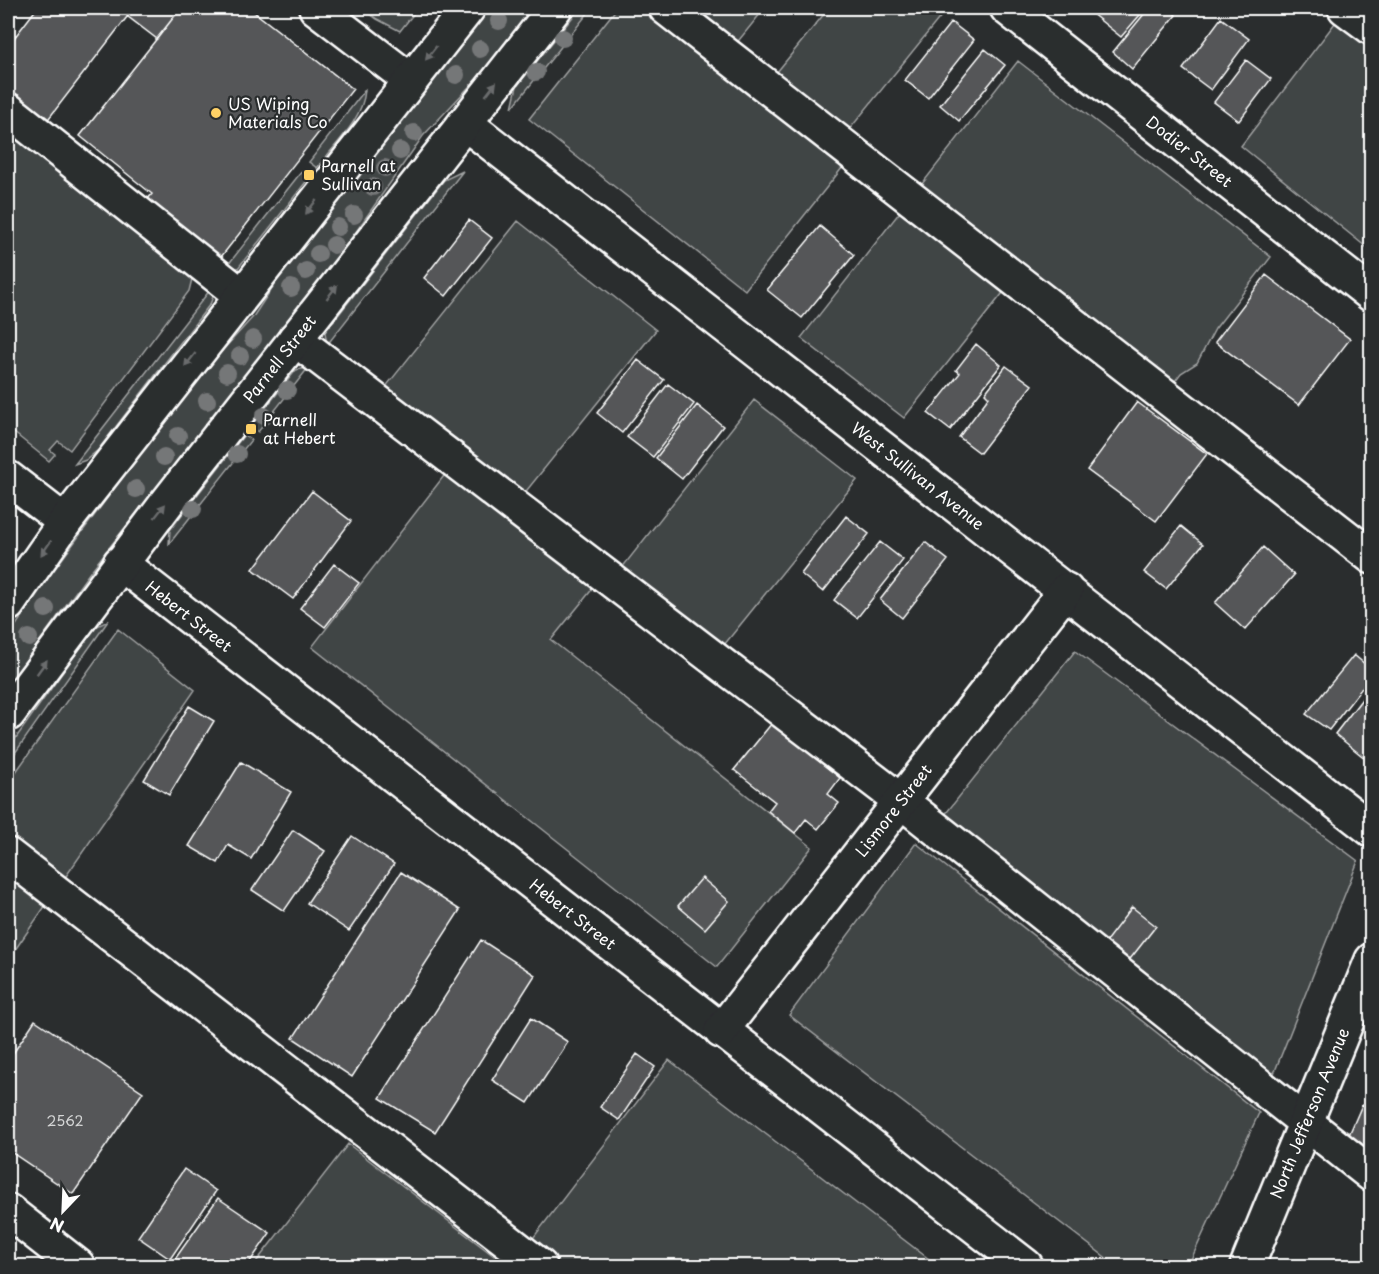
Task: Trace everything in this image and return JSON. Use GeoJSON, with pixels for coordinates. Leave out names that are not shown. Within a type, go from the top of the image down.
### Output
{"type":"FeatureCollection","features":[{"type":"Feature","properties":{"kind":"street"},"geometry":{"type":"LineString","coordinates":[[316,8],[410,80]]}},
{"type":"Feature","properties":{"kind":"street"},"geometry":{"type":"LineString","coordinates":[[8,604],[65,522],[468,8]]}},
{"type":"Feature","properties":{"kind":"street","name":"Parnell Street"},"geometry":{"type":"LineString","coordinates":[[8,714],[120,563],[555,8]]}},
{"type":"Feature","properties":{"kind":"street"},"geometry":{"type":"LineString","coordinates":[[666,8],[1371,557]]}},
{"type":"Feature","properties":{"kind":"street","name":"Dodier Street"},"geometry":{"type":"LineString","coordinates":[[1007,8],[1371,295]]}},
{"type":"Feature","properties":{"kind":"street"},"geometry":{"type":"LineString","coordinates":[[1346,8],[1371,28]]}},
{"type":"Feature","properties":{"kind":"street"},"geometry":{"type":"LineString","coordinates":[[8,110],[241,295]]}},
{"type":"Feature","properties":{"kind":"street","name":"West Sullivan Avenue"},"geometry":{"type":"LineString","coordinates":[[465,123],[1371,830]]}},
{"type":"Feature","properties":{"kind":"street"},"geometry":{"type":"LineString","coordinates":[[295,339],[901,801],[1371,1175]]}},
{"type":"Feature","properties":{"kind":"street"},"geometry":{"type":"LineString","coordinates":[[8,478],[65,522]]}},
{"type":"Feature","properties":{"kind":"street","name":"Hebert Street"},"geometry":{"type":"LineString","coordinates":[[120,563],[721,1031],[1013,1263]]}},
{"type":"Feature","properties":{"kind":"street","name":"Lismore Street"},"geometry":{"type":"LineString","coordinates":[[721,1031],[1066,590]]}},
{"type":"Feature","properties":{"kind":"street"},"geometry":{"type":"LineString","coordinates":[[8,855],[540,1266]]}},
{"type":"Feature","properties":{"kind":"street","name":"North Jefferson Avenue"},"geometry":{"type":"LineString","coordinates":[[1246,1266],[1371,960]]}},
{"type":"Feature","properties":{"kind":"street"},"geometry":{"type":"LineString","coordinates":[[8,1211],[78,1266]]}},
{"type":"Feature","properties":{"kind":"shaded area"},"geometry":{"type":"Polygon","coordinates":[[[362,8],[418,8],[400,31],[362,8]]]}},
{"type":"Feature","properties":{"kind":"shaded area"},"geometry":{"type":"Polygon","coordinates":[[[490,8],[535,8],[497,57],[423,136],[339,256],[90,572],[8,685],[8,637],[51,574],[199,376],[253,317],[288,264],[490,8]]]}},
{"type":"Feature","properties":{"kind":"shaded area"},"geometry":{"type":"Polygon","coordinates":[[[580,8],[592,8],[512,108],[517,86],[580,8]]]}},
{"type":"Feature","properties":{"kind":"shaded area"},"geometry":{"type":"Polygon","coordinates":[[[617,8],[650,8],[846,163],[745,290],[529,119],[617,8]]]}},
{"type":"Feature","properties":{"kind":"shaded area"},"geometry":{"type":"Polygon","coordinates":[[[688,8],[765,8],[735,45],[688,8]]]}},
{"type":"Feature","properties":{"kind":"shaded area"},"geometry":{"type":"Polygon","coordinates":[[[829,8],[942,8],[946,10],[849,130],[777,72],[829,8]]]}},
{"type":"Feature","properties":{"kind":"shaded area"},"geometry":{"type":"Polygon","coordinates":[[[1338,19],[1371,45],[1371,251],[1241,146],[1338,19]]]}},
{"type":"Feature","properties":{"kind":"shaded area"},"geometry":{"type":"Polygon","coordinates":[[[1018,61],[1271,257],[1215,329],[1197,363],[1181,373],[1172,385],[918,189],[1018,61]]]}},
{"type":"Feature","properties":{"kind":"shaded area"},"geometry":{"type":"Polygon","coordinates":[[[365,90],[359,112],[347,132],[317,168],[309,162],[365,90]]]}},
{"type":"Feature","properties":{"kind":"shaded area"},"geometry":{"type":"Polygon","coordinates":[[[8,127],[193,275],[189,291],[70,450],[58,441],[50,450],[55,454],[49,461],[8,428],[8,127]]]}},
{"type":"Feature","properties":{"kind":"shaded area"},"geometry":{"type":"Polygon","coordinates":[[[302,171],[309,178],[238,268],[227,266],[302,171]]]}},
{"type":"Feature","properties":{"kind":"shaded area"},"geometry":{"type":"Polygon","coordinates":[[[463,171],[327,345],[325,332],[444,180],[463,171]]]}},
{"type":"Feature","properties":{"kind":"shaded area"},"geometry":{"type":"Polygon","coordinates":[[[903,208],[1006,289],[904,418],[801,338],[903,208]]]}},
{"type":"Feature","properties":{"kind":"shaded area"},"geometry":{"type":"Polygon","coordinates":[[[518,221],[656,330],[523,495],[384,389],[518,221]]]}},
{"type":"Feature","properties":{"kind":"shaded area"},"geometry":{"type":"Polygon","coordinates":[[[210,290],[213,297],[210,304],[98,450],[86,460],[75,464],[210,290]]]}},
{"type":"Feature","properties":{"kind":"shaded area"},"geometry":{"type":"Polygon","coordinates":[[[308,368],[258,432],[251,426],[296,370],[308,368]]]}},
{"type":"Feature","properties":{"kind":"shaded area"},"geometry":{"type":"Polygon","coordinates":[[[754,400],[857,480],[724,645],[621,569],[754,400]]]}},
{"type":"Feature","properties":{"kind":"shaded area"},"geometry":{"type":"Polygon","coordinates":[[[244,435],[251,440],[169,544],[170,530],[244,435]]]}},
{"type":"Feature","properties":{"kind":"shaded area"},"geometry":{"type":"Polygon","coordinates":[[[450,468],[594,587],[551,640],[812,847],[717,967],[312,647],[450,468]]]}},
{"type":"Feature","properties":{"kind":"shaded area"},"geometry":{"type":"Polygon","coordinates":[[[108,621],[8,763],[8,749],[95,627],[108,621]]]}},
{"type":"Feature","properties":{"kind":"shaded area"},"geometry":{"type":"Polygon","coordinates":[[[118,629],[195,690],[62,882],[8,840],[8,783],[118,629]]]}},
{"type":"Feature","properties":{"kind":"shaded area"},"geometry":{"type":"Polygon","coordinates":[[[1075,651],[1358,861],[1271,1081],[939,822],[1075,651]]]}},
{"type":"Feature","properties":{"kind":"shaded area"},"geometry":{"type":"Polygon","coordinates":[[[916,843],[1259,1113],[1188,1266],[1117,1266],[789,1015],[916,843]]]}},
{"type":"Feature","properties":{"kind":"shaded area"},"geometry":{"type":"Polygon","coordinates":[[[8,873],[46,905],[8,960],[8,873]]]}},
{"type":"Feature","properties":{"kind":"shaded area"},"geometry":{"type":"Polygon","coordinates":[[[669,1060],[938,1266],[561,1266],[530,1242],[669,1060]]]}},
{"type":"Feature","properties":{"kind":"shaded area"},"geometry":{"type":"Polygon","coordinates":[[[348,1144],[507,1266],[253,1266],[348,1144]]]}},
{"type":"Feature","properties":{"kind":"building"},"geometry":{"type":"Polygon","coordinates":[[[37,8],[134,8],[46,122],[8,92],[8,46],[37,8]]]}},
{"type":"Feature","properties":{"kind":"building"},"geometry":{"type":"Polygon","coordinates":[[[133,8],[170,8],[177,13],[157,39],[127,16],[133,8]]]}},
{"type":"Feature","properties":{"kind":"building","name":"US Wiping Materials Co"},"geometry":{"type":"Polygon","coordinates":[[[181,8],[249,8],[353,89],[221,257],[147,200],[152,194],[80,136],[181,8]]]}},
{"type":"Feature","properties":{"kind":"building"},"geometry":{"type":"Polygon","coordinates":[[[1096,8],[1146,8],[1121,37],[1091,13],[1096,8]]]}},
{"type":"Feature","properties":{"kind":"building"},"geometry":{"type":"Polygon","coordinates":[[[1149,8],[1168,8],[1176,15],[1132,69],[1113,52],[1149,8]]]}},
{"type":"Feature","properties":{"kind":"building"},"geometry":{"type":"Polygon","coordinates":[[[1221,18],[1249,39],[1211,90],[1183,69],[1221,18]]]}},
{"type":"Feature","properties":{"kind":"building"},"geometry":{"type":"Polygon","coordinates":[[[951,22],[974,40],[928,98],[905,80],[951,22]]]}},
{"type":"Feature","properties":{"kind":"building"},"geometry":{"type":"Polygon","coordinates":[[[985,49],[1005,65],[959,121],[940,105],[985,49]]]}},
{"type":"Feature","properties":{"kind":"building"},"geometry":{"type":"Polygon","coordinates":[[[1246,60],[1271,79],[1239,121],[1214,102],[1246,60]]]}},
{"type":"Feature","properties":{"kind":"building"},"geometry":{"type":"Polygon","coordinates":[[[469,220],[492,238],[446,296],[424,278],[469,220]]]}},
{"type":"Feature","properties":{"kind":"building"},"geometry":{"type":"Polygon","coordinates":[[[820,226],[854,255],[802,318],[767,290],[820,226]]]}},
{"type":"Feature","properties":{"kind":"building"},"geometry":{"type":"Polygon","coordinates":[[[1266,275],[1350,339],[1299,405],[1215,342],[1266,275]]]}},
{"type":"Feature","properties":{"kind":"building"},"geometry":{"type":"Polygon","coordinates":[[[976,344],[1001,365],[950,430],[928,413],[960,373],[956,370],[976,344]]]}},
{"type":"Feature","properties":{"kind":"building"},"geometry":{"type":"Polygon","coordinates":[[[638,360],[664,380],[622,433],[597,413],[638,360]]]}},
{"type":"Feature","properties":{"kind":"building"},"geometry":{"type":"Polygon","coordinates":[[[1006,366],[1032,385],[980,453],[959,437],[989,397],[985,393],[1006,366]]]}},
{"type":"Feature","properties":{"kind":"building"},"geometry":{"type":"Polygon","coordinates":[[[668,384],[694,404],[653,457],[627,437],[668,384]]]}},
{"type":"Feature","properties":{"kind":"building"},"geometry":{"type":"Polygon","coordinates":[[[1137,402],[1207,454],[1156,521],[1087,470],[1137,402]]]}},
{"type":"Feature","properties":{"kind":"building"},"geometry":{"type":"Polygon","coordinates":[[[697,405],[723,426],[682,479],[656,458],[697,405]]]}},
{"type":"Feature","properties":{"kind":"building"},"geometry":{"type":"Polygon","coordinates":[[[312,491],[351,521],[293,599],[253,569],[312,491]]]}},
{"type":"Feature","properties":{"kind":"building"},"geometry":{"type":"Polygon","coordinates":[[[846,516],[869,534],[823,592],[801,574],[846,516]]]}},
{"type":"Feature","properties":{"kind":"building"},"geometry":{"type":"Polygon","coordinates":[[[1181,526],[1203,544],[1166,589],[1144,572],[1181,526]]]}},
{"type":"Feature","properties":{"kind":"building"},"geometry":{"type":"Polygon","coordinates":[[[880,542],[903,560],[857,618],[834,600],[880,542]]]}},
{"type":"Feature","properties":{"kind":"building"},"geometry":{"type":"Polygon","coordinates":[[[925,542],[948,560],[902,618],[880,600],[925,542]]]}},
{"type":"Feature","properties":{"kind":"building"},"geometry":{"type":"Polygon","coordinates":[[[1263,547],[1294,575],[1245,630],[1215,603],[1263,547]]]}},
{"type":"Feature","properties":{"kind":"building"},"geometry":{"type":"Polygon","coordinates":[[[334,564],[359,583],[325,627],[300,608],[334,564]]]}},
{"type":"Feature","properties":{"kind":"building"},"geometry":{"type":"Polygon","coordinates":[[[1354,655],[1372,670],[1372,675],[1329,730],[1306,714],[1354,655]]]}},
{"type":"Feature","properties":{"kind":"building"},"geometry":{"type":"Polygon","coordinates":[[[1372,686],[1372,764],[1335,734],[1372,686]]]}},
{"type":"Feature","properties":{"kind":"building"},"geometry":{"type":"Polygon","coordinates":[[[189,706],[214,721],[169,795],[144,780],[189,706]]]}},
{"type":"Feature","properties":{"kind":"building"},"geometry":{"type":"Polygon","coordinates":[[[772,723],[840,778],[828,794],[839,803],[818,829],[806,819],[795,833],[768,811],[775,802],[734,770],[772,723]]]}},
{"type":"Feature","properties":{"kind":"building"},"geometry":{"type":"Polygon","coordinates":[[[241,762],[291,792],[251,859],[228,845],[218,863],[189,846],[241,762]]]}},
{"type":"Feature","properties":{"kind":"building"},"geometry":{"type":"Polygon","coordinates":[[[293,830],[325,851],[284,911],[252,890],[293,830]]]}},
{"type":"Feature","properties":{"kind":"building"},"geometry":{"type":"Polygon","coordinates":[[[352,836],[394,864],[349,931],[307,903],[352,836]]]}},
{"type":"Feature","properties":{"kind":"building"},"geometry":{"type":"Polygon","coordinates":[[[401,872],[460,910],[352,1077],[293,1038],[401,872]]]}},
{"type":"Feature","properties":{"kind":"building"},"geometry":{"type":"Polygon","coordinates":[[[702,878],[729,901],[705,929],[678,906],[702,878]]]}},
{"type":"Feature","properties":{"kind":"building"},"geometry":{"type":"Polygon","coordinates":[[[1132,907],[1156,926],[1127,963],[1103,945],[1132,907]]]}},
{"type":"Feature","properties":{"kind":"building"},"geometry":{"type":"Polygon","coordinates":[[[481,940],[535,975],[435,1132],[380,1098],[481,940]]]}},
{"type":"Feature","properties":{"kind":"building"},"geometry":{"type":"Polygon","coordinates":[[[531,1018],[568,1042],[528,1103],[492,1080],[531,1018]]]}},
{"type":"Feature","properties":{"kind":"building"},"geometry":{"type":"Polygon","coordinates":[[[35,1020],[143,1092],[73,1194],[8,1150],[8,1061],[35,1020]]]}},
{"type":"Feature","properties":{"kind":"building"},"geometry":{"type":"Polygon","coordinates":[[[637,1054],[655,1067],[619,1120],[600,1107],[637,1054]]]}},
{"type":"Feature","properties":{"kind":"building"},"geometry":{"type":"Polygon","coordinates":[[[1362,1105],[1372,1109],[1372,1156],[1345,1144],[1362,1105]]]}},
{"type":"Feature","properties":{"kind":"building"},"geometry":{"type":"Polygon","coordinates":[[[184,1169],[216,1191],[170,1259],[138,1237],[184,1169]]]}},
{"type":"Feature","properties":{"kind":"building"},"geometry":{"type":"Polygon","coordinates":[[[218,1198],[270,1233],[247,1266],[170,1266],[218,1198]]]}},
{"type":"Feature","properties":{"kind":"place","name":"US Wiping Materials Co"},"geometry":{"type":"Point","coordinates":[216,113]}},
{"type":"Feature","properties":{"kind":"place","name":"Parnell at Sullivan"},"geometry":{"type":"Point","coordinates":[309,175]}},
{"type":"Feature","properties":{"kind":"place","name":"Parnell at Hebert"},"geometry":{"type":"Point","coordinates":[251,429]}}]}
